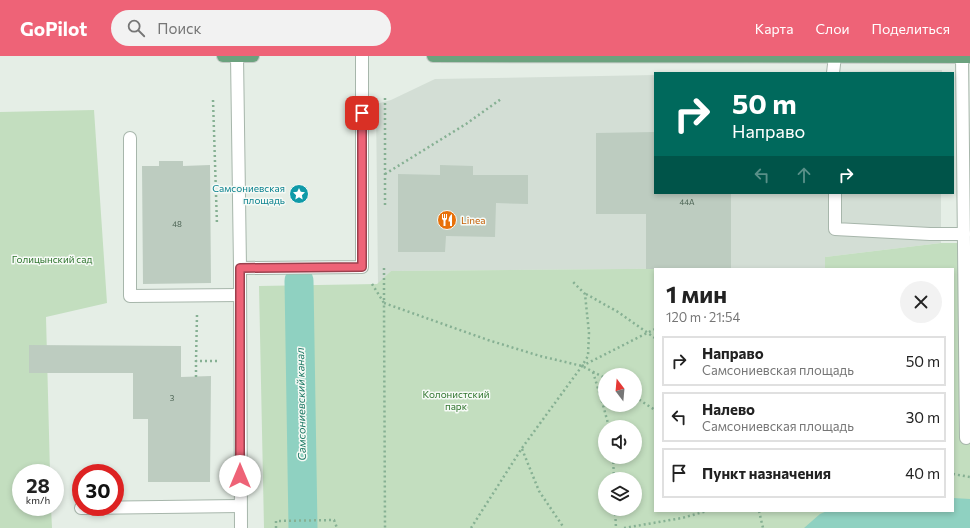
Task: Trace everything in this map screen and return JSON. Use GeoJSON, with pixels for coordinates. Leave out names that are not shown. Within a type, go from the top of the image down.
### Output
{"type":"FeatureCollection","features":[{"type":"Feature","properties":{"kind":"main road"},"geometry":{"type":"LineString","coordinates":[[223,56],[253,56]]}},
{"type":"Feature","properties":{"kind":"main road"},"geometry":{"type":"LineString","coordinates":[[433,56],[965,56]]}},
{"type":"Feature","properties":{"kind":"street"},"geometry":{"type":"LineString","coordinates":[[237,56],[240,268],[241,528]]}},
{"type":"Feature","properties":{"kind":"street"},"geometry":{"type":"LineString","coordinates":[[240,268],[362,267],[362,56]]}},
{"type":"Feature","properties":{"kind":"street"},"geometry":{"type":"LineString","coordinates":[[834,72],[835,56]]}},
{"type":"Feature","properties":{"kind":"street"},"geometry":{"type":"LineString","coordinates":[[965,56],[967,217],[964,234],[968,359],[966,438]]}},
{"type":"Feature","properties":{"kind":"street"},"geometry":{"type":"LineString","coordinates":[[130,138],[130,296],[240,295]]}},
{"type":"Feature","properties":{"kind":"street"},"geometry":{"type":"LineString","coordinates":[[835,194],[835,229],[930,234],[964,234]]}},
{"type":"Feature","properties":{"kind":"street"},"geometry":{"type":"LineString","coordinates":[[124,507],[240,506]]}},
{"type":"Feature","properties":{"kind":"path"},"geometry":{"type":"LineString","coordinates":[[385,98],[385,212]]}},
{"type":"Feature","properties":{"kind":"path"},"geometry":{"type":"LineString","coordinates":[[385,174],[466,124],[502,99]]}},
{"type":"Feature","properties":{"kind":"path"},"geometry":{"type":"LineString","coordinates":[[384,265],[386,528]]}},
{"type":"Feature","properties":{"kind":"path"},"geometry":{"type":"LineString","coordinates":[[362,267],[384,303],[488,340],[540,356],[582,366],[598,374]]}},
{"type":"Feature","properties":{"kind":"path"},"geometry":{"type":"LineString","coordinates":[[573,282],[586,294],[618,312],[654,337]]}},
{"type":"Feature","properties":{"kind":"path"},"geometry":{"type":"LineString","coordinates":[[471,528],[522,448],[588,356],[589,332],[586,294]]}},
{"type":"Feature","properties":{"kind":"path"},"geometry":{"type":"LineString","coordinates":[[196,377],[197,314]]}},
{"type":"Feature","properties":{"kind":"path"},"geometry":{"type":"LineString","coordinates":[[582,366],[654,329]]}},
{"type":"Feature","properties":{"kind":"path"},"geometry":{"type":"LineString","coordinates":[[196,361],[220,361]]}},
{"type":"Feature","properties":{"kind":"path"},"geometry":{"type":"LineString","coordinates":[[593,372],[607,420]]}},
{"type":"Feature","properties":{"kind":"path"},"geometry":{"type":"LineString","coordinates":[[642,402],[654,409]]}},
{"type":"Feature","properties":{"kind":"path"},"geometry":{"type":"LineString","coordinates":[[522,448],[540,491],[564,528]]}},
{"type":"Feature","properties":{"kind":"path"},"geometry":{"type":"LineString","coordinates":[[954,474],[970,477]]}},
{"type":"Feature","properties":{"kind":"path"},"geometry":{"type":"LineString","coordinates":[[624,528],[682,518],[703,512]]}},
{"type":"Feature","properties":{"kind":"path"},"geometry":{"type":"LineString","coordinates":[[759,512],[763,528]]}},
{"type":"Feature","properties":{"kind":"path"},"geometry":{"type":"LineString","coordinates":[[615,516],[616,528]]}},
{"type":"Feature","properties":{"kind":"path"},"geometry":{"type":"LineString","coordinates":[[276,528],[276,521],[334,520],[337,528]]}},
{"type":"Feature","properties":{"kind":"shaded area"},"geometry":{"type":"Polygon","coordinates":[[[942,70],[942,72],[833,72],[942,70]]]}},
{"type":"Feature","properties":{"kind":"shaded area"},"geometry":{"type":"Polygon","coordinates":[[[654,75],[654,194],[941,194],[941,243],[825,257],[825,268],[391,271],[378,284],[376,104],[391,100],[435,79],[654,75]]]}},
{"type":"Feature","properties":{"kind":"shaded area"},"geometry":{"type":"Polygon","coordinates":[[[954,498],[970,499],[970,528],[804,528],[820,514],[825,512],[954,512],[954,498]]]}},
{"type":"Feature","properties":{"kind":"green space","name":"Голицынский сад"},"geometry":{"type":"Polygon","coordinates":[[[94,110],[107,303],[46,317],[50,464],[12,464],[12,516],[51,516],[52,528],[0,528],[0,112],[94,110]]]}},
{"type":"Feature","properties":{"kind":"green space","name":"Колонистский парк"},"geometry":{"type":"Polygon","coordinates":[[[941,243],[970,243],[970,528],[264,528],[259,286],[377,284],[391,271],[654,269],[654,512],[954,512],[954,268],[825,268],[825,257],[941,243]]]}},
{"type":"Feature","properties":{"kind":"building"},"geometry":{"type":"Polygon","coordinates":[[[654,132],[654,194],[731,194],[731,268],[646,269],[646,214],[596,214],[596,133],[654,132]]]}},
{"type":"Feature","properties":{"kind":"building"},"geometry":{"type":"Polygon","coordinates":[[[159,161],[183,161],[183,166],[210,165],[211,283],[143,284],[142,166],[159,166],[159,161]]]}},
{"type":"Feature","properties":{"kind":"building","name":"Linea"},"geometry":{"type":"Polygon","coordinates":[[[440,165],[473,166],[473,175],[528,175],[528,204],[496,203],[495,237],[446,236],[445,252],[398,252],[398,174],[440,175],[440,165]]]}},
{"type":"Feature","properties":{"kind":"building"},"geometry":{"type":"Polygon","coordinates":[[[29,345],[181,346],[181,377],[211,376],[210,482],[148,482],[148,419],[133,419],[133,373],[29,373],[29,345]]]}},
{"type":"Feature","properties":{"kind":"waterway","name":"Самсониевский канал"},"geometry":{"type":"LineString","coordinates":[[299,281],[303,528]]}},
{"type":"Feature","properties":{"kind":"place","name":"Самсониевская площадь"},"geometry":{"type":"Point","coordinates":[299,194]}},
{"type":"Feature","properties":{"kind":"place","name":"Linea"},"geometry":{"type":"Point","coordinates":[447,220]}},
{"type":"Feature","properties":{"kind":"route"},"geometry":{"type":"LineString","coordinates":[[240,476],[240,268],[362,267],[362,113]]}}]}
